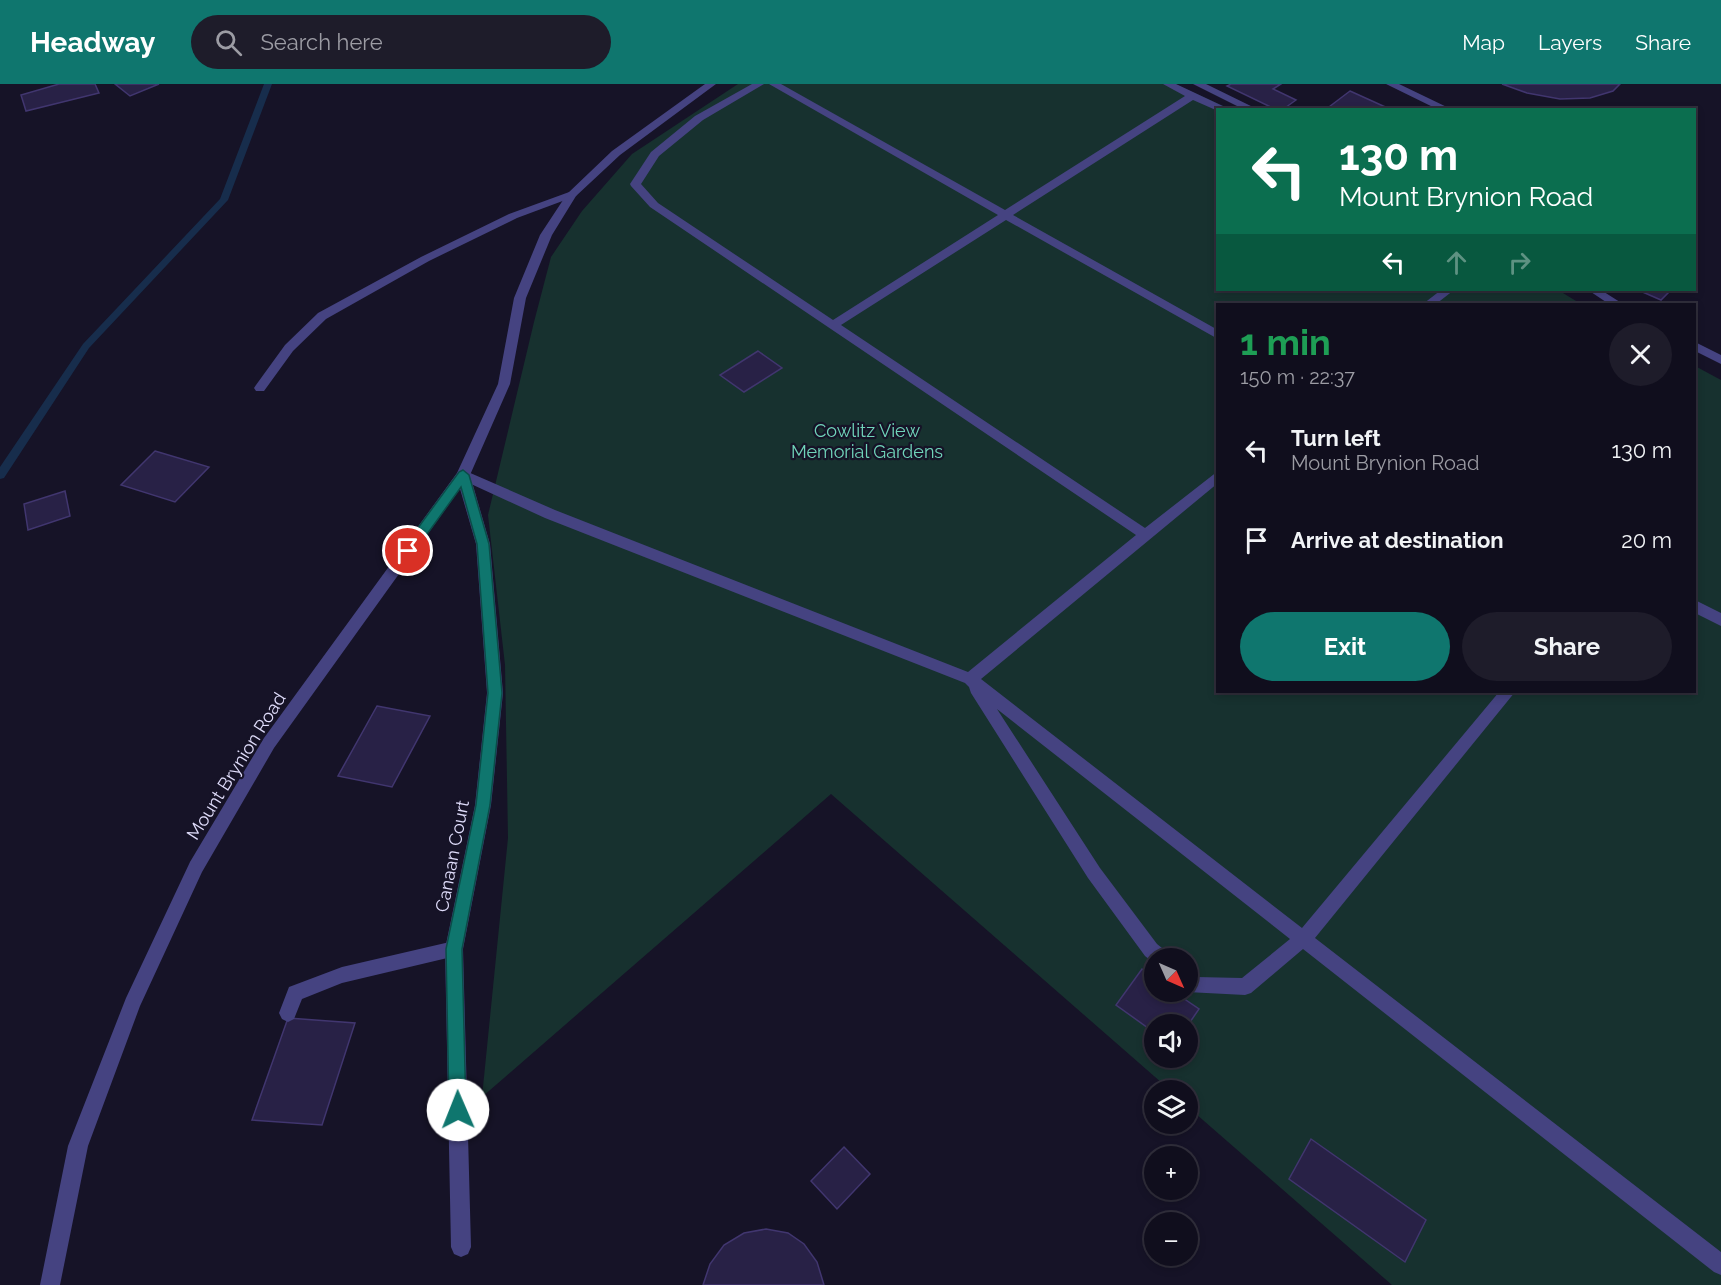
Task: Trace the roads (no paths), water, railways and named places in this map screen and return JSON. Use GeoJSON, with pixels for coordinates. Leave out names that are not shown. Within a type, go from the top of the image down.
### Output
{"type":"FeatureCollection","features":[{"type":"Feature","properties":{"kind":"street"},"geometry":{"type":"LineString","coordinates":[[260,388],[289,348],[322,316],[425,259],[513,216],[572,194],[616,153],[711,84]]}},
{"type":"Feature","properties":{"kind":"street"},"geometry":{"type":"LineString","coordinates":[[759,84],[699,118],[655,154],[635,184],[654,205],[1146,535]]}},
{"type":"Feature","properties":{"kind":"street"},"geometry":{"type":"LineString","coordinates":[[774,84],[1216,334]]}},
{"type":"Feature","properties":{"kind":"street"},"geometry":{"type":"LineString","coordinates":[[1168,84],[1218,108]]}},
{"type":"Feature","properties":{"kind":"street"},"geometry":{"type":"LineString","coordinates":[[1198,84],[1250,108]]}},
{"type":"Feature","properties":{"kind":"street"},"geometry":{"type":"LineString","coordinates":[[1391,84],[1444,108]]}},
{"type":"Feature","properties":{"kind":"street"},"geometry":{"type":"LineString","coordinates":[[832,325],[1192,96]]}},
{"type":"Feature","properties":{"kind":"street","name":"Mount Brynion Road"},"geometry":{"type":"LineString","coordinates":[[50,1285],[78,1146],[132,1004],[196,867],[269,743],[463,475],[504,384],[520,298],[546,235],[572,194]]}},
{"type":"Feature","properties":{"kind":"street"},"geometry":{"type":"LineString","coordinates":[[1430,303],[1447,291]]}},
{"type":"Feature","properties":{"kind":"street"},"geometry":{"type":"LineString","coordinates":[[1595,291],[1615,303]]}},
{"type":"Feature","properties":{"kind":"street"},"geometry":{"type":"LineString","coordinates":[[1696,347],[1721,360]]}},
{"type":"Feature","properties":{"kind":"street"},"geometry":{"type":"LineString","coordinates":[[463,475],[550,514],[969,679],[1721,1265]]}},
{"type":"Feature","properties":{"kind":"street","name":"Canaan Court"},"geometry":{"type":"LineString","coordinates":[[461,1247],[454,949],[483,805],[495,693],[483,544],[463,475]]}},
{"type":"Feature","properties":{"kind":"street"},"geometry":{"type":"LineString","coordinates":[[969,679],[1216,478]]}},
{"type":"Feature","properties":{"kind":"street"},"geometry":{"type":"LineString","coordinates":[[1696,607],[1721,620]]}},
{"type":"Feature","properties":{"kind":"street"},"geometry":{"type":"LineString","coordinates":[[969,679],[1094,873],[1149,948]]}},
{"type":"Feature","properties":{"kind":"street"},"geometry":{"type":"LineString","coordinates":[[1198,985],[1245,987],[1303,939],[1507,693]]}},
{"type":"Feature","properties":{"kind":"street"},"geometry":{"type":"LineString","coordinates":[[288,1013],[295,993],[342,975],[454,949]]}},
{"type":"Feature","properties":{"kind":"waterway"},"geometry":{"type":"LineString","coordinates":[[0,475],[86,346],[224,200],[268,84]]}},
{"type":"Feature","properties":{"kind":"park label","name":"Cowlitz View Memorial Gardens"},"geometry":{"type":"Point","coordinates":[867,440]}}]}
